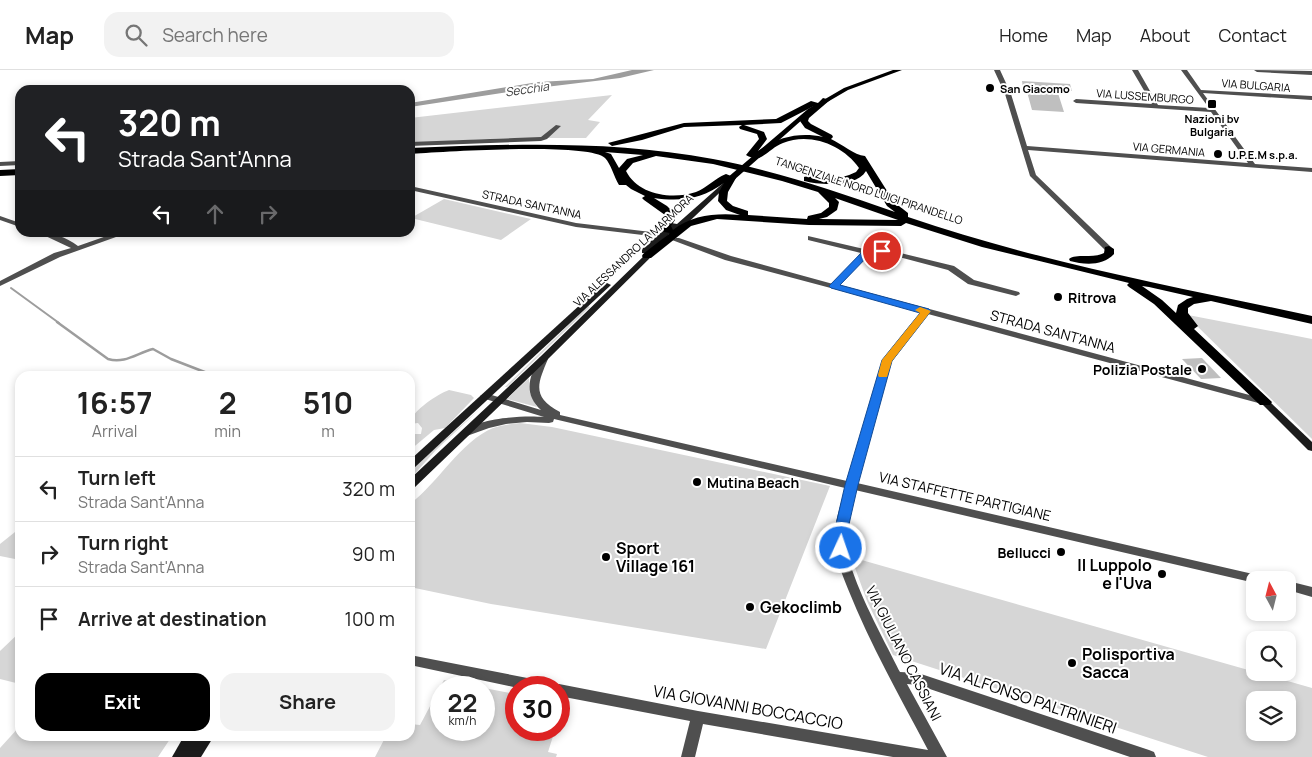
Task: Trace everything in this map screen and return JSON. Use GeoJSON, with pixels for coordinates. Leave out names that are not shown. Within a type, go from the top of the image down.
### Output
{"type":"FeatureCollection","features":[{"type":"Feature","properties":{"kind":"highway"},"geometry":{"type":"LineString","coordinates":[[826,100],[805,117],[806,124],[858,154],[871,170],[890,204],[908,217]]}},
{"type":"Feature","properties":{"kind":"highway"},"geometry":{"type":"LineString","coordinates":[[575,145],[611,143],[639,138],[684,125],[772,122],[784,119],[814,103]]}},
{"type":"Feature","properties":{"kind":"highway"},"geometry":{"type":"LineString","coordinates":[[681,154],[662,144],[659,139],[661,135],[672,129],[708,125],[738,126],[755,130],[763,139],[753,156]]}},
{"type":"Feature","properties":{"kind":"highway"},"geometry":{"type":"LineString","coordinates":[[753,156],[782,140],[815,139],[832,142],[844,149],[858,160],[863,168],[860,174],[847,180],[826,182],[800,178]]}},
{"type":"Feature","properties":{"kind":"highway"},"geometry":{"type":"LineString","coordinates":[[575,145],[601,152],[608,156],[616,174],[624,185],[668,210],[671,217],[666,226],[668,230]]}},
{"type":"Feature","properties":{"kind":"highway","name":"TANGENZIALE NORD LUIGI PIRANDELLO"},"geometry":{"type":"LineString","coordinates":[[415,150],[575,145],[681,154],[736,162],[800,178],[908,217],[1016,248],[1137,279]]}},
{"type":"Feature","properties":{"kind":"highway"},"geometry":{"type":"LineString","coordinates":[[681,154],[647,157],[628,162],[623,166],[623,174],[631,184],[644,192],[670,198],[687,197],[702,193],[729,178]]}},
{"type":"Feature","properties":{"kind":"highway","name":"TANGENZIALE NORD LUIGI PIRANDELLO"},"geometry":{"type":"LineString","coordinates":[[681,154],[756,170],[932,229],[1037,258],[1137,279]]}},
{"type":"Feature","properties":{"kind":"highway"},"geometry":{"type":"LineString","coordinates":[[0,172],[15,171]]}},
{"type":"Feature","properties":{"kind":"highway"},"geometry":{"type":"LineString","coordinates":[[729,178],[721,195],[721,199],[727,206],[743,212],[775,217],[812,218],[830,212],[834,208],[834,202],[824,193],[814,188]]}},
{"type":"Feature","properties":{"kind":"highway"},"geometry":{"type":"LineString","coordinates":[[647,256],[687,224],[717,216],[810,222],[889,222],[932,229]]}},
{"type":"Feature","properties":{"kind":"highway"},"geometry":{"type":"LineString","coordinates":[[1016,248],[1027,248],[1079,260],[1094,261],[1109,254],[1109,249]]}},
{"type":"Feature","properties":{"kind":"highway"},"geometry":{"type":"LineString","coordinates":[[1107,274],[1130,283],[1150,295],[1265,402]]}},
{"type":"Feature","properties":{"kind":"highway"},"geometry":{"type":"LineString","coordinates":[[1137,279],[1312,320]]}},
{"type":"Feature","properties":{"kind":"highway"},"geometry":{"type":"LineString","coordinates":[[1137,279],[1312,315]]}},
{"type":"Feature","properties":{"kind":"highway"},"geometry":{"type":"LineString","coordinates":[[1226,301],[1191,301],[1182,307],[1182,313],[1265,402]]}},
{"type":"Feature","properties":{"kind":"main road","name":"VIA ALESSANDRO LA MARMORA"},"geometry":{"type":"LineString","coordinates":[[415,480],[795,116],[814,103],[856,82],[892,70]]}},
{"type":"Feature","properties":{"kind":"main road","name":"VIA ALESSANDRO LA MARMORA"},"geometry":{"type":"LineString","coordinates":[[753,156],[800,116],[826,100],[853,86],[899,70]]}},
{"type":"Feature","properties":{"kind":"main road","name":"VIA ALESSANDRO LA MARMORA"},"geometry":{"type":"LineString","coordinates":[[415,461],[668,230],[729,178]]}},
{"type":"Feature","properties":{"kind":"main road"},"geometry":{"type":"LineString","coordinates":[[1265,402],[1310,444]]}},
{"type":"Feature","properties":{"kind":"main road"},"geometry":{"type":"LineString","coordinates":[[179,757],[189,741]]}},
{"type":"Feature","properties":{"kind":"main road"},"geometry":{"type":"LineString","coordinates":[[193,757],[204,741]]}},
{"type":"Feature","properties":{"kind":"street"},"geometry":{"type":"LineString","coordinates":[[997,70],[1008,94],[1033,176],[1109,249]]}},
{"type":"Feature","properties":{"kind":"street"},"geometry":{"type":"LineString","coordinates":[[1135,70],[1156,106]]}},
{"type":"Feature","properties":{"kind":"street"},"geometry":{"type":"LineString","coordinates":[[1185,70],[1253,166]]}},
{"type":"Feature","properties":{"kind":"street"},"geometry":{"type":"LineString","coordinates":[[1256,70],[1312,73]]}},
{"type":"Feature","properties":{"kind":"street","name":"VIA BULGARIA"},"geometry":{"type":"LineString","coordinates":[[1199,91],[1312,98]]}},
{"type":"Feature","properties":{"kind":"street","name":"VIA LUSSEMBURGO"},"geometry":{"type":"LineString","coordinates":[[1076,101],[1212,110]]}},
{"type":"Feature","properties":{"kind":"street"},"geometry":{"type":"LineString","coordinates":[[415,144],[541,139],[545,138],[558,126]]}},
{"type":"Feature","properties":{"kind":"street","name":"VIA GERMANIA"},"geometry":{"type":"LineString","coordinates":[[1024,148],[1312,170]]}},
{"type":"Feature","properties":{"kind":"street"},"geometry":{"type":"LineString","coordinates":[[0,164],[15,163]]}},
{"type":"Feature","properties":{"kind":"street","name":"STRADA SANT'ANNA"},"geometry":{"type":"LineString","coordinates":[[415,189],[576,225],[651,234]]}},
{"type":"Feature","properties":{"kind":"street"},"geometry":{"type":"LineString","coordinates":[[0,218],[15,223]]}},
{"type":"Feature","properties":{"kind":"street"},"geometry":{"type":"LineString","coordinates":[[53,237],[69,243],[75,248]]}},
{"type":"Feature","properties":{"kind":"street"},"geometry":{"type":"LineString","coordinates":[[0,284],[46,260],[75,248],[111,237]]}},
{"type":"Feature","properties":{"kind":"street","name":"STRADA SANT'ANNA"},"geometry":{"type":"LineString","coordinates":[[811,238],[867,251],[884,251],[951,268],[971,282],[1016,294]]}},
{"type":"Feature","properties":{"kind":"street","name":"STRADA SANT'ANNA"},"geometry":{"type":"LineString","coordinates":[[676,240],[728,258],[1265,402]]}},
{"type":"Feature","properties":{"kind":"street"},"geometry":{"type":"LineString","coordinates":[[834,286],[867,251]]}},
{"type":"Feature","properties":{"kind":"street","name":"VIA GIULIANO CASSIANI"},"geometry":{"type":"LineString","coordinates":[[926,311],[887,360],[851,485],[840,533],[841,548],[861,606],[896,677],[940,757]]}},
{"type":"Feature","properties":{"kind":"street","name":"VIA STAFFETTE PARTIGIANE"},"geometry":{"type":"LineString","coordinates":[[543,359],[532,384],[534,394],[551,412],[573,422]]}},
{"type":"Feature","properties":{"kind":"street","name":"VIA STAFFETTE PARTIGIANE"},"geometry":{"type":"LineString","coordinates":[[485,396],[573,422],[1246,576]]}},
{"type":"Feature","properties":{"kind":"street"},"geometry":{"type":"LineString","coordinates":[[463,435],[490,423],[512,418],[573,422]]}},
{"type":"Feature","properties":{"kind":"street"},"geometry":{"type":"LineString","coordinates":[[1296,588],[1312,592]]}},
{"type":"Feature","properties":{"kind":"street"},"geometry":{"type":"LineString","coordinates":[[415,661],[505,679]]}},
{"type":"Feature","properties":{"kind":"street","name":"VIA ALFONSO PALTRINIERI"},"geometry":{"type":"LineString","coordinates":[[896,677],[918,679],[1149,757]]}},
{"type":"Feature","properties":{"kind":"street","name":"VIA GIOVANNI BOCCACCIO"},"geometry":{"type":"LineString","coordinates":[[570,692],[698,717],[931,757]]}},
{"type":"Feature","properties":{"kind":"street"},"geometry":{"type":"LineString","coordinates":[[688,757],[698,717]]}},
{"type":"Feature","properties":{"kind":"shaded area"},"geometry":{"type":"Polygon","coordinates":[[[612,95],[588,120],[600,122],[586,138],[508,138],[415,143],[415,117],[612,95]]]}},
{"type":"Feature","properties":{"kind":"shaded area"},"geometry":{"type":"Polygon","coordinates":[[[444,199],[531,219],[501,240],[415,219],[415,216],[444,199]]]}},
{"type":"Feature","properties":{"kind":"shaded area"},"geometry":{"type":"Polygon","coordinates":[[[588,306],[590,307],[505,387],[588,306]]]}},
{"type":"Feature","properties":{"kind":"shaded area"},"geometry":{"type":"Polygon","coordinates":[[[1188,315],[1312,339],[1312,439],[1195,324],[1188,315]]]}},
{"type":"Feature","properties":{"kind":"shaded area"},"geometry":{"type":"Polygon","coordinates":[[[529,378],[530,393],[537,407],[507,399],[529,378]]]}},
{"type":"Feature","properties":{"kind":"shaded area"},"geometry":{"type":"Polygon","coordinates":[[[449,390],[471,395],[474,398],[445,428],[434,430],[415,446],[415,434],[421,434],[422,428],[418,423],[415,423],[415,414],[438,395],[449,390]]]}},
{"type":"Feature","properties":{"kind":"shaded area"},"geometry":{"type":"Polygon","coordinates":[[[482,407],[436,450],[415,473],[416,465],[482,407]]]}},
{"type":"Feature","properties":{"kind":"shaded area","name":"Sport Village 161"},"geometry":{"type":"Polygon","coordinates":[[[520,423],[552,427],[830,486],[766,649],[491,604],[415,588],[415,500],[470,442],[493,428],[520,423]]]}},
{"type":"Feature","properties":{"kind":"shaded area"},"geometry":{"type":"Polygon","coordinates":[[[15,532],[15,559],[0,556],[0,544],[15,532]]]}},
{"type":"Feature","properties":{"kind":"shaded area","name":"Polisportiva Sacca"},"geometry":{"type":"Polygon","coordinates":[[[851,557],[1246,669],[1246,681],[1287,681],[1312,688],[1312,757],[1208,757],[893,655],[867,601],[851,557]]]}},
{"type":"Feature","properties":{"kind":"shaded area"},"geometry":{"type":"Polygon","coordinates":[[[15,637],[15,683],[0,679],[0,651],[15,637]]]}},
{"type":"Feature","properties":{"kind":"shaded area"},"geometry":{"type":"Polygon","coordinates":[[[495,690],[505,692],[505,741],[552,741],[548,752],[557,754],[556,757],[375,757],[383,741],[415,741],[415,724],[420,725],[430,706],[430,741],[495,741],[495,690]]]}},
{"type":"Feature","properties":{"kind":"shaded area"},"geometry":{"type":"Polygon","coordinates":[[[15,732],[15,741],[169,741],[158,757],[0,757],[0,748],[15,732]]]}},
{"type":"Feature","properties":{"kind":"water","name":"Secchia"},"geometry":{"type":"Polygon","coordinates":[[[632,70],[654,70],[620,78],[529,89],[415,106],[415,102],[538,82],[593,79],[632,70]]]}},
{"type":"Feature","properties":{"kind":"building"},"geometry":{"type":"Polygon","coordinates":[[[1022,81],[1070,84],[1072,91],[1057,90],[1064,112],[1032,110],[1022,81]]]}},
{"type":"Feature","properties":{"kind":"building","name":"Polizia Postale"},"geometry":{"type":"Polygon","coordinates":[[[1202,358],[1221,378],[1201,379],[1182,359],[1202,358]]]}},
{"type":"Feature","properties":{"kind":"waterway"},"geometry":{"type":"LineString","coordinates":[[11,288],[59,323]]}},
{"type":"Feature","properties":{"kind":"waterway"},"geometry":{"type":"LineString","coordinates":[[57,322],[108,359],[125,359],[153,349],[171,359],[202,371]]}},
{"type":"Feature","properties":{"kind":"slow traffic"},"geometry":{"type":"LineString","coordinates":[[883,375],[887,360],[926,311],[920,310]]}},
{"type":"Feature","properties":{"kind":"place","name":"San Giacomo"},"geometry":{"type":"Point","coordinates":[990,88]}},
{"type":"Feature","properties":{"kind":"place","name":"Nazioni bv Bulgaria"},"geometry":{"type":"Point","coordinates":[1212,104]}},
{"type":"Feature","properties":{"kind":"place","name":"U.P.E.M s.p.a."},"geometry":{"type":"Point","coordinates":[1218,154]}},
{"type":"Feature","properties":{"kind":"place","name":"Ritrova"},"geometry":{"type":"Point","coordinates":[1058,297]}},
{"type":"Feature","properties":{"kind":"place","name":"Polizia Postale"},"geometry":{"type":"Point","coordinates":[1202,369]}},
{"type":"Feature","properties":{"kind":"place","name":"Mutina Beach"},"geometry":{"type":"Point","coordinates":[697,482]}},
{"type":"Feature","properties":{"kind":"place","name":"Bellucci"},"geometry":{"type":"Point","coordinates":[1061,552]}},
{"type":"Feature","properties":{"kind":"place","name":"Sport Village 161"},"geometry":{"type":"Point","coordinates":[606,557]}},
{"type":"Feature","properties":{"kind":"place","name":"Il Luppolo e l'Uva"},"geometry":{"type":"Point","coordinates":[1162,574]}},
{"type":"Feature","properties":{"kind":"place","name":"Gekoclimb"},"geometry":{"type":"Point","coordinates":[750,607]}},
{"type":"Feature","properties":{"kind":"place","name":"Polisportiva Sacca"},"geometry":{"type":"Point","coordinates":[1072,663]}},
{"type":"Feature","properties":{"kind":"route"},"geometry":{"type":"LineString","coordinates":[[841,548],[840,533],[851,485],[887,360],[926,311],[834,286],[867,251],[882,251]]}}]}
